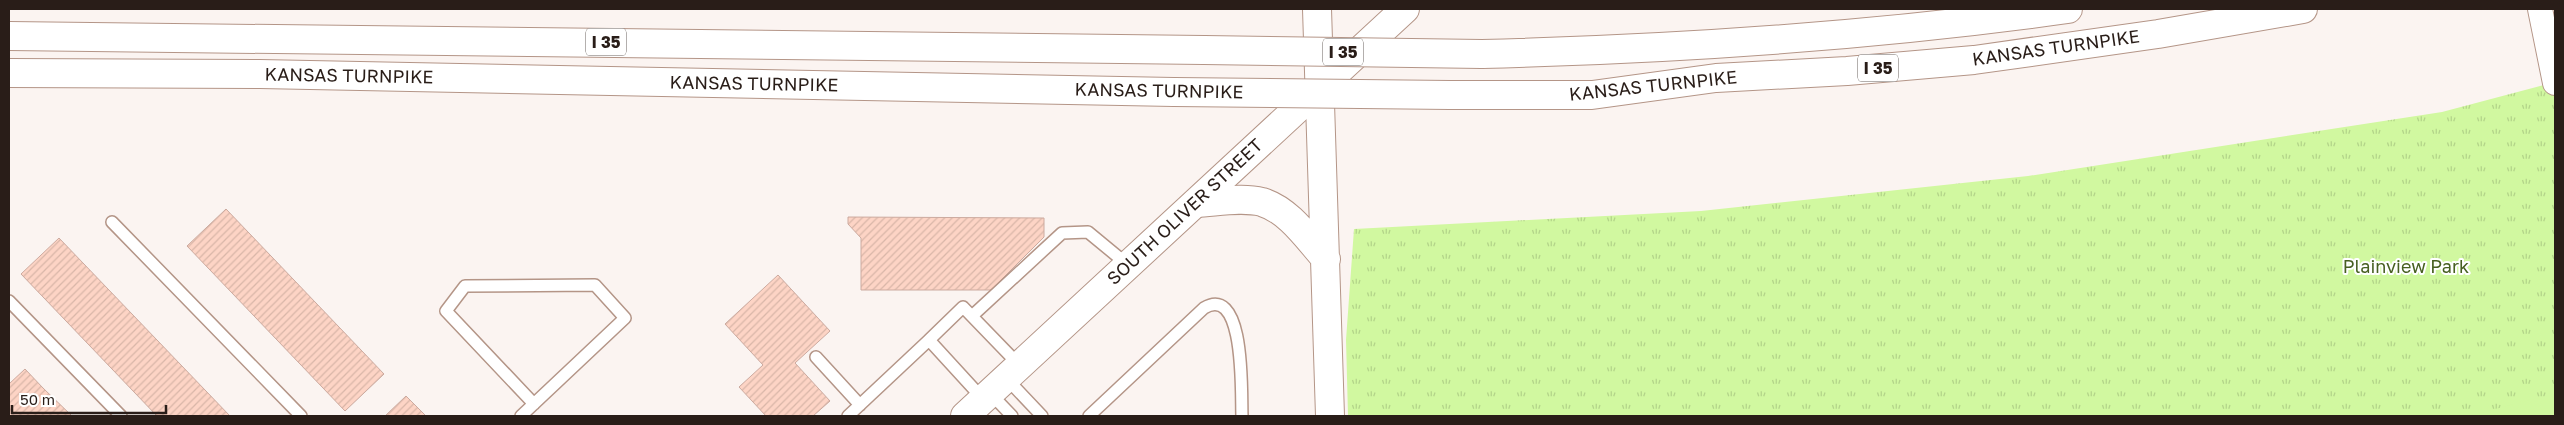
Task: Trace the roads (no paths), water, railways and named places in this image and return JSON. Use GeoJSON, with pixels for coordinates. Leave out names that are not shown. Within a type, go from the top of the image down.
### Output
{"type":"FeatureCollection","features":[{"type":"Feature","properties":{"kind":"main road"},"geometry":{"type":"LineString","coordinates":[[1316,9],[1330,416]]}},
{"type":"Feature","properties":{"kind":"main road","name":"SOUTH OLIVER STREET"},"geometry":{"type":"LineString","coordinates":[[993,390],[1405,9]]}},
{"type":"Feature","properties":{"kind":"main road","name":"KANSAS TURNPIKE"},"geometry":{"type":"LineString","coordinates":[[9,36],[1482,54],[1601,51],[1859,32],[2068,9]]}},
{"type":"Feature","properties":{"kind":"main road","name":"KANSAS TURNPIKE"},"geometry":{"type":"LineString","coordinates":[[9,73],[260,74],[1174,92],[1592,95],[1716,78],[1974,60],[2158,34],[2304,9]]}},
{"type":"Feature","properties":{"kind":"main road"},"geometry":{"type":"LineString","coordinates":[[1196,203],[1246,200],[1264,203],[1289,217],[1326,259]]}},
{"type":"Feature","properties":{"kind":"street"},"geometry":{"type":"LineString","coordinates":[[2541,12],[2555,83]]}},
{"type":"Feature","properties":{"kind":"lane"},"geometry":{"type":"LineString","coordinates":[[112,222],[301,416]]}},
{"type":"Feature","properties":{"kind":"lane"},"geometry":{"type":"LineString","coordinates":[[972,316],[1062,233],[1088,232],[1128,265]]}},
{"type":"Feature","properties":{"kind":"lane"},"geometry":{"type":"LineString","coordinates":[[521,416],[534,404],[625,318],[595,285],[465,286],[446,311],[534,404]]}},
{"type":"Feature","properties":{"kind":"lane"},"geometry":{"type":"LineString","coordinates":[[9,301],[121,416]]}},
{"type":"Feature","properties":{"kind":"lane"},"geometry":{"type":"LineString","coordinates":[[1088,416],[1204,308],[1212,303],[1218,303],[1227,309],[1239,341],[1242,416]]}},
{"type":"Feature","properties":{"kind":"lane"},"geometry":{"type":"LineString","coordinates":[[848,416],[963,307],[972,316],[993,390],[1012,416]]}},
{"type":"Feature","properties":{"kind":"lane"},"geometry":{"type":"LineString","coordinates":[[929,340],[993,390],[1042,416]]}},
{"type":"Feature","properties":{"kind":"lane"},"geometry":{"type":"LineString","coordinates":[[816,357],[860,405]]}},
{"type":"Feature","properties":{"kind":"park label","name":"Plainview Park"},"geometry":{"type":"Point","coordinates":[2406,267]}}]}
